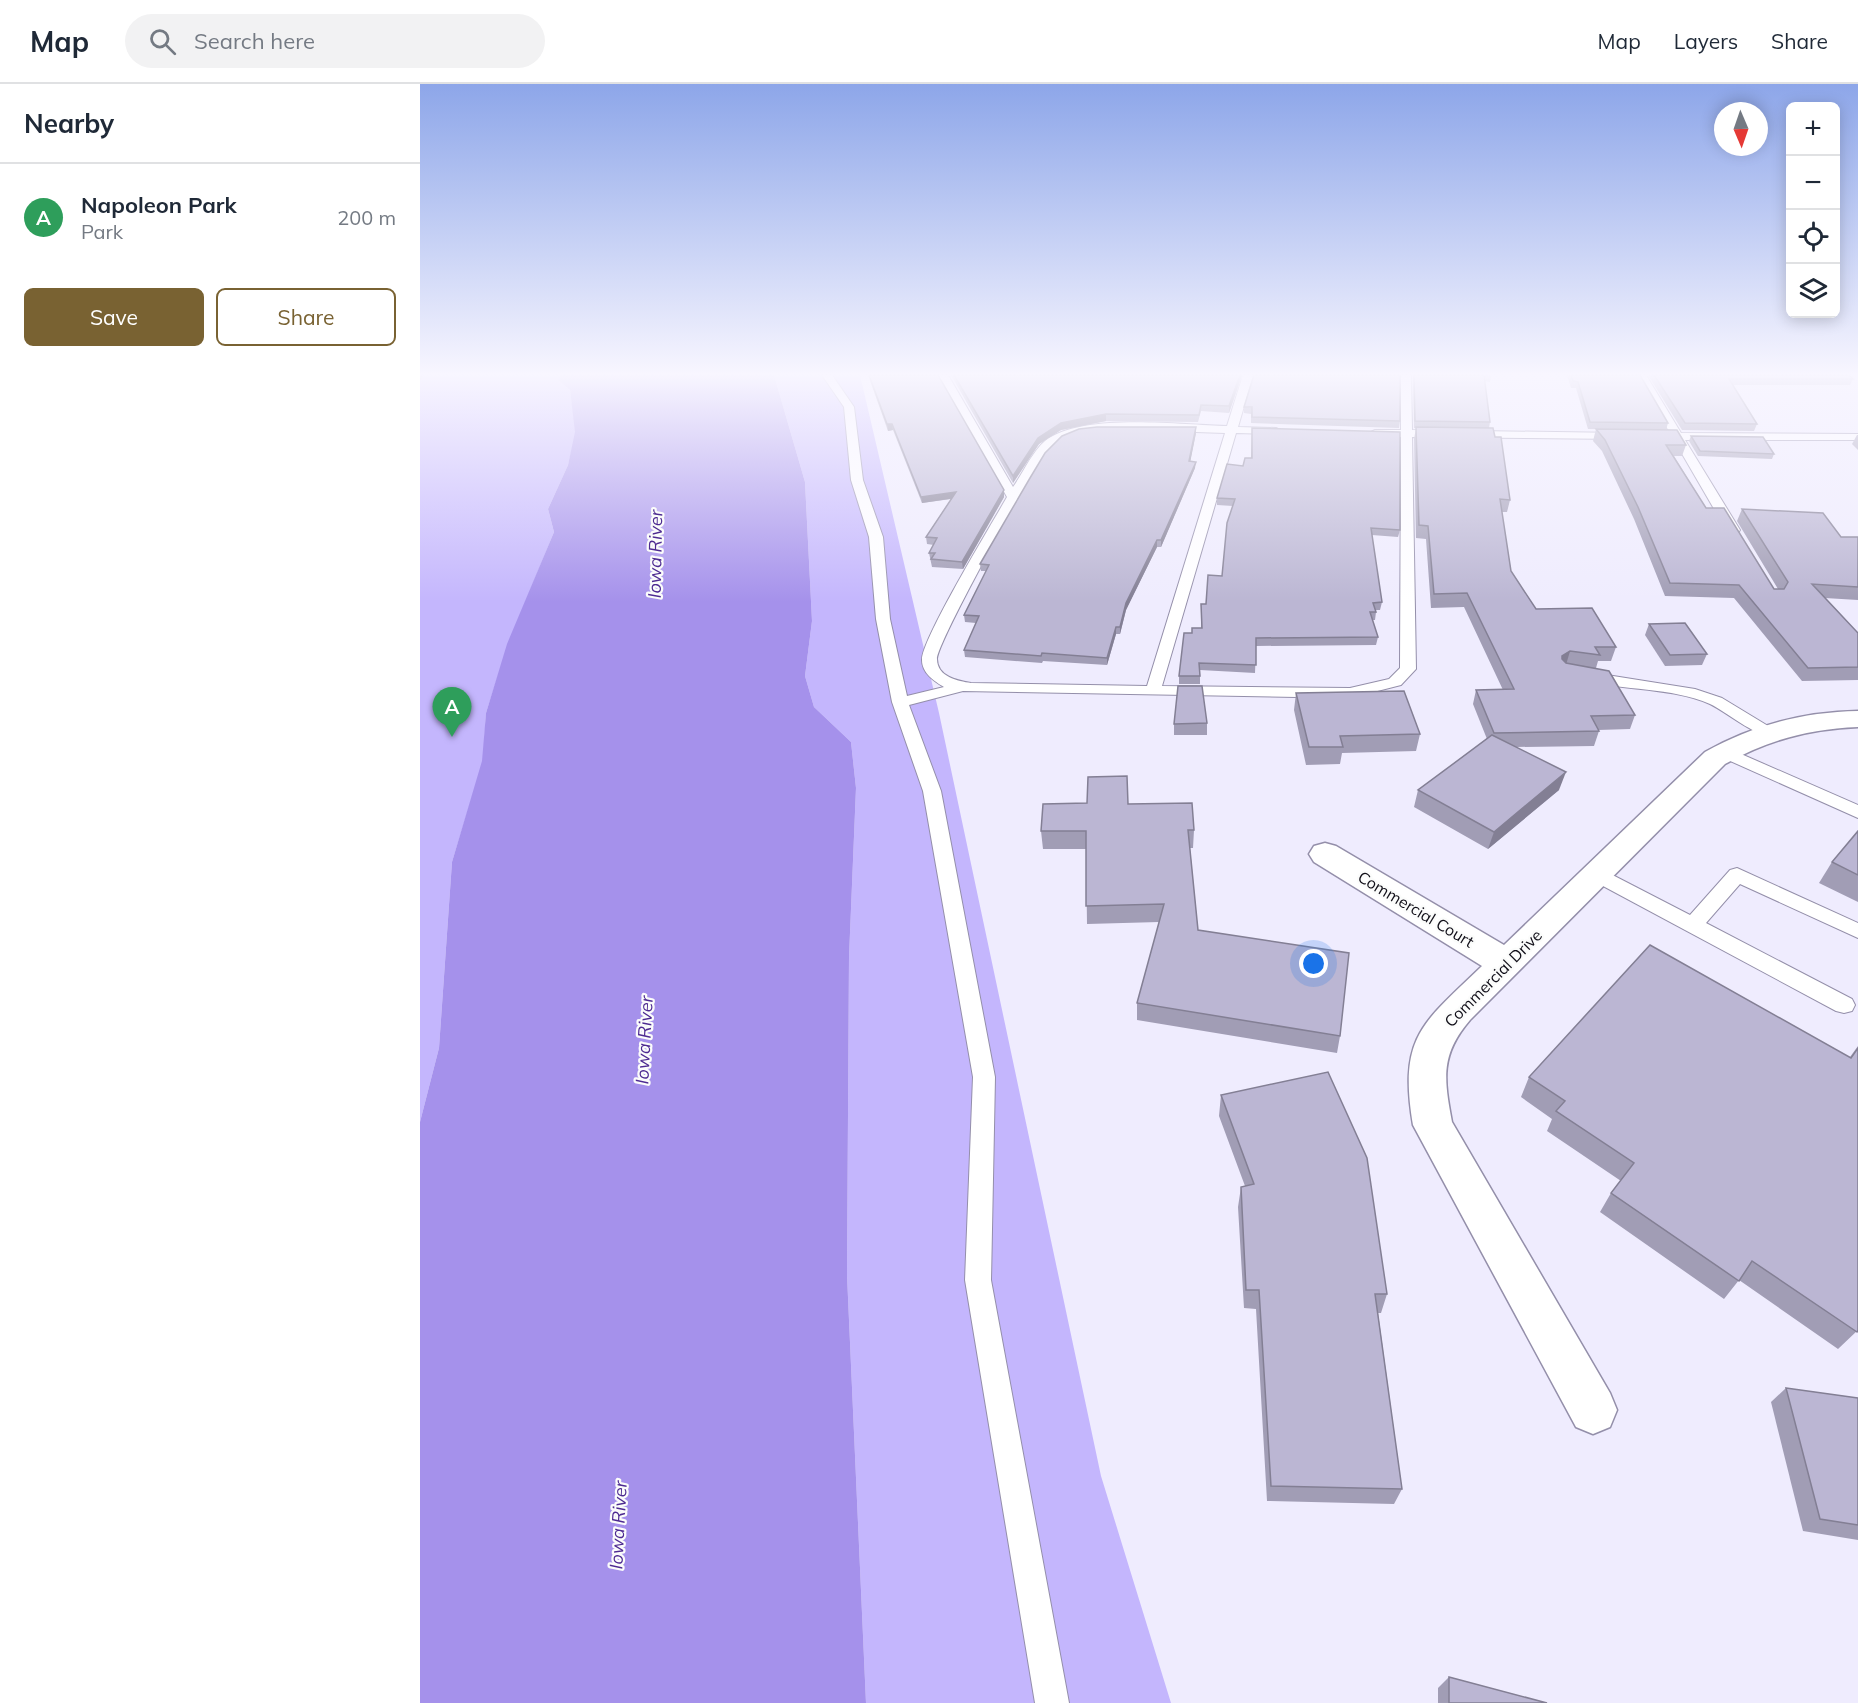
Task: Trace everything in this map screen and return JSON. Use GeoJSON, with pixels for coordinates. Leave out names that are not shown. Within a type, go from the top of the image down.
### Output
{"type":"FeatureCollection","features":[{"type":"Feature","properties":{"kind":"street","name":"Commercial Drive"},"geometry":{"type":"LineString","coordinates":[[1593,1410],[1433,1125],[1426,1090],[1427,1062],[1438,1033],[1457,1010],[1507,964],[1715,758],[1740,743],[1770,732],[1830,719],[1858,719]]}},
{"type":"Feature","properties":{"kind":"street","name":"Commercial Court"},"geometry":{"type":"LineString","coordinates":[[1325,854],[1507,964]]}},
{"type":"Feature","properties":{"kind":"lane"},"geometry":{"type":"LineString","coordinates":[[854,451],[857,480],[876,537],[883,619],[900,702],[932,791],[984,1077],[978,1280],[1052,1703]]}},
{"type":"Feature","properties":{"kind":"lane"},"geometry":{"type":"LineString","coordinates":[[986,451],[1013,497]]}},
{"type":"Feature","properties":{"kind":"lane"},"geometry":{"type":"LineString","coordinates":[[962,687],[939,678],[931,669],[929,658],[939,633],[1013,497],[1043,451]]}},
{"type":"Feature","properties":{"kind":"lane"},"geometry":{"type":"LineString","coordinates":[[1153,692],[1225,451]]}},
{"type":"Feature","properties":{"kind":"lane"},"geometry":{"type":"LineString","coordinates":[[900,702],[962,687],[1153,692],[1350,693],[1395,682],[1408,669],[1405,451]]}},
{"type":"Feature","properties":{"kind":"lane"},"geometry":{"type":"LineString","coordinates":[[1686,451],[1743,546]]}},
{"type":"Feature","properties":{"kind":"lane"},"geometry":{"type":"LineString","coordinates":[[1577,674],[1689,692],[1737,712],[1770,732]]}},
{"type":"Feature","properties":{"kind":"lane"},"geometry":{"type":"LineString","coordinates":[[1725,752],[1858,812]]}},
{"type":"Feature","properties":{"kind":"lane"},"geometry":{"type":"LineString","coordinates":[[1598,874],[1844,1005]]}},
{"type":"Feature","properties":{"kind":"lane"},"geometry":{"type":"LineString","coordinates":[[1693,925],[1737,875],[1858,931]]}},
{"type":"Feature","properties":{"kind":"shaded area"},"geometry":{"type":"Polygon","coordinates":[[[420,451],[572,451],[568,465],[548,509],[554,532],[508,644],[486,713],[483,761],[452,862],[439,1048],[420,1122],[420,451]]]}},
{"type":"Feature","properties":{"kind":"shaded area"},"geometry":{"type":"Polygon","coordinates":[[[796,451],[878,451],[939,713],[1101,1476],[1171,1703],[866,1703],[847,1275],[849,957],[856,788],[851,742],[814,707],[805,676],[812,621],[805,482],[796,451]]]}},
{"type":"Feature","properties":{"kind":"water","name":"Iowa River"},"geometry":{"type":"Polygon","coordinates":[[[571,451],[796,451],[805,482],[812,621],[805,676],[814,707],[851,742],[856,788],[849,957],[847,1275],[866,1703],[420,1703],[420,1122],[439,1048],[452,862],[482,761],[486,713],[507,644],[554,532],[548,509],[568,465],[571,451]]]}},
{"type":"Feature","properties":{"kind":"building"},"geometry":{"type":"Polygon","coordinates":[[[903,451],[981,451],[1004,490],[962,562],[931,559],[935,553],[929,553],[937,538],[926,537],[956,492],[921,497],[903,451]]]}},
{"type":"Feature","properties":{"kind":"building"},"geometry":{"type":"Polygon","coordinates":[[[998,451],[1030,451],[1013,476],[998,451]]]}},
{"type":"Feature","properties":{"kind":"building"},"geometry":{"type":"Polygon","coordinates":[[[1047,451],[1191,451],[1189,461],[1196,462],[1161,540],[1157,540],[1126,603],[1120,627],[1116,627],[1107,658],[964,650],[979,616],[964,615],[989,565],[980,564],[1047,451]]]}},
{"type":"Feature","properties":{"kind":"building"},"geometry":{"type":"Polygon","coordinates":[[[1252,451],[1400,451],[1400,530],[1371,528],[1382,602],[1373,603],[1376,612],[1370,612],[1378,637],[1256,638],[1256,665],[1199,663],[1200,676],[1179,676],[1184,633],[1192,633],[1192,628],[1202,628],[1201,604],[1206,604],[1208,575],[1222,576],[1227,523],[1235,499],[1217,498],[1227,464],[1243,466],[1245,458],[1252,458],[1252,451]]]}},
{"type":"Feature","properties":{"kind":"building"},"geometry":{"type":"Polygon","coordinates":[[[1417,451],[1503,451],[1510,500],[1500,499],[1511,571],[1536,609],[1592,608],[1616,647],[1595,647],[1600,655],[1570,651],[1562,656],[1562,659],[1566,663],[1609,671],[1635,715],[1591,716],[1599,731],[1494,733],[1476,690],[1514,689],[1467,593],[1434,594],[1428,526],[1419,525],[1417,451]]]}},
{"type":"Feature","properties":{"kind":"building"},"geometry":{"type":"Polygon","coordinates":[[[1610,451],[1670,451],[1706,508],[1724,508],[1774,589],[1784,589],[1788,582],[1742,509],[1823,513],[1841,537],[1858,537],[1858,587],[1812,584],[1858,633],[1858,667],[1808,668],[1739,585],[1670,583],[1638,507],[1610,451]]]}},
{"type":"Feature","properties":{"kind":"building"},"geometry":{"type":"Polygon","coordinates":[[[1700,451],[1772,451],[1774,454],[1700,451]]]}},
{"type":"Feature","properties":{"kind":"building"},"geometry":{"type":"Polygon","coordinates":[[[1685,623],[1707,654],[1670,655],[1649,624],[1685,623]]]}},
{"type":"Feature","properties":{"kind":"building"},"geometry":{"type":"Polygon","coordinates":[[[1178,686],[1202,686],[1207,723],[1174,724],[1178,686]]]}},
{"type":"Feature","properties":{"kind":"building"},"geometry":{"type":"Polygon","coordinates":[[[1404,691],[1420,734],[1340,736],[1343,747],[1309,747],[1296,693],[1404,691]]]}},
{"type":"Feature","properties":{"kind":"building"},"geometry":{"type":"Polygon","coordinates":[[[1492,735],[1566,772],[1494,832],[1418,790],[1492,735]]]}},
{"type":"Feature","properties":{"kind":"building"},"geometry":{"type":"Polygon","coordinates":[[[1127,776],[1128,804],[1192,803],[1194,830],[1188,830],[1198,930],[1349,953],[1340,1036],[1137,1003],[1164,904],[1086,906],[1086,831],[1041,831],[1043,804],[1087,803],[1088,777],[1127,776]]]}},
{"type":"Feature","properties":{"kind":"building"},"geometry":{"type":"Polygon","coordinates":[[[1858,831],[1858,875],[1832,862],[1858,831]]]}},
{"type":"Feature","properties":{"kind":"building"},"geometry":{"type":"Polygon","coordinates":[[[1650,945],[1851,1058],[1858,1048],[1857,1332],[1752,1261],[1739,1281],[1611,1193],[1634,1163],[1556,1111],[1565,1101],[1529,1077],[1650,945]]]}},
{"type":"Feature","properties":{"kind":"building"},"geometry":{"type":"Polygon","coordinates":[[[1328,1072],[1367,1158],[1387,1294],[1375,1294],[1402,1489],[1271,1486],[1259,1290],[1246,1290],[1241,1187],[1254,1184],[1221,1095],[1328,1072]]]}},
{"type":"Feature","properties":{"kind":"building"},"geometry":{"type":"Polygon","coordinates":[[[1786,1388],[1858,1398],[1858,1525],[1820,1519],[1786,1388]]]}},
{"type":"Feature","properties":{"kind":"building"},"geometry":{"type":"Polygon","coordinates":[[[1449,1677],[1547,1703],[1449,1703],[1449,1677]]]}},
{"type":"Feature","properties":{"kind":"place","name":"Napoleon Park"},"geometry":{"type":"Point","coordinates":[452,737]}}]}
